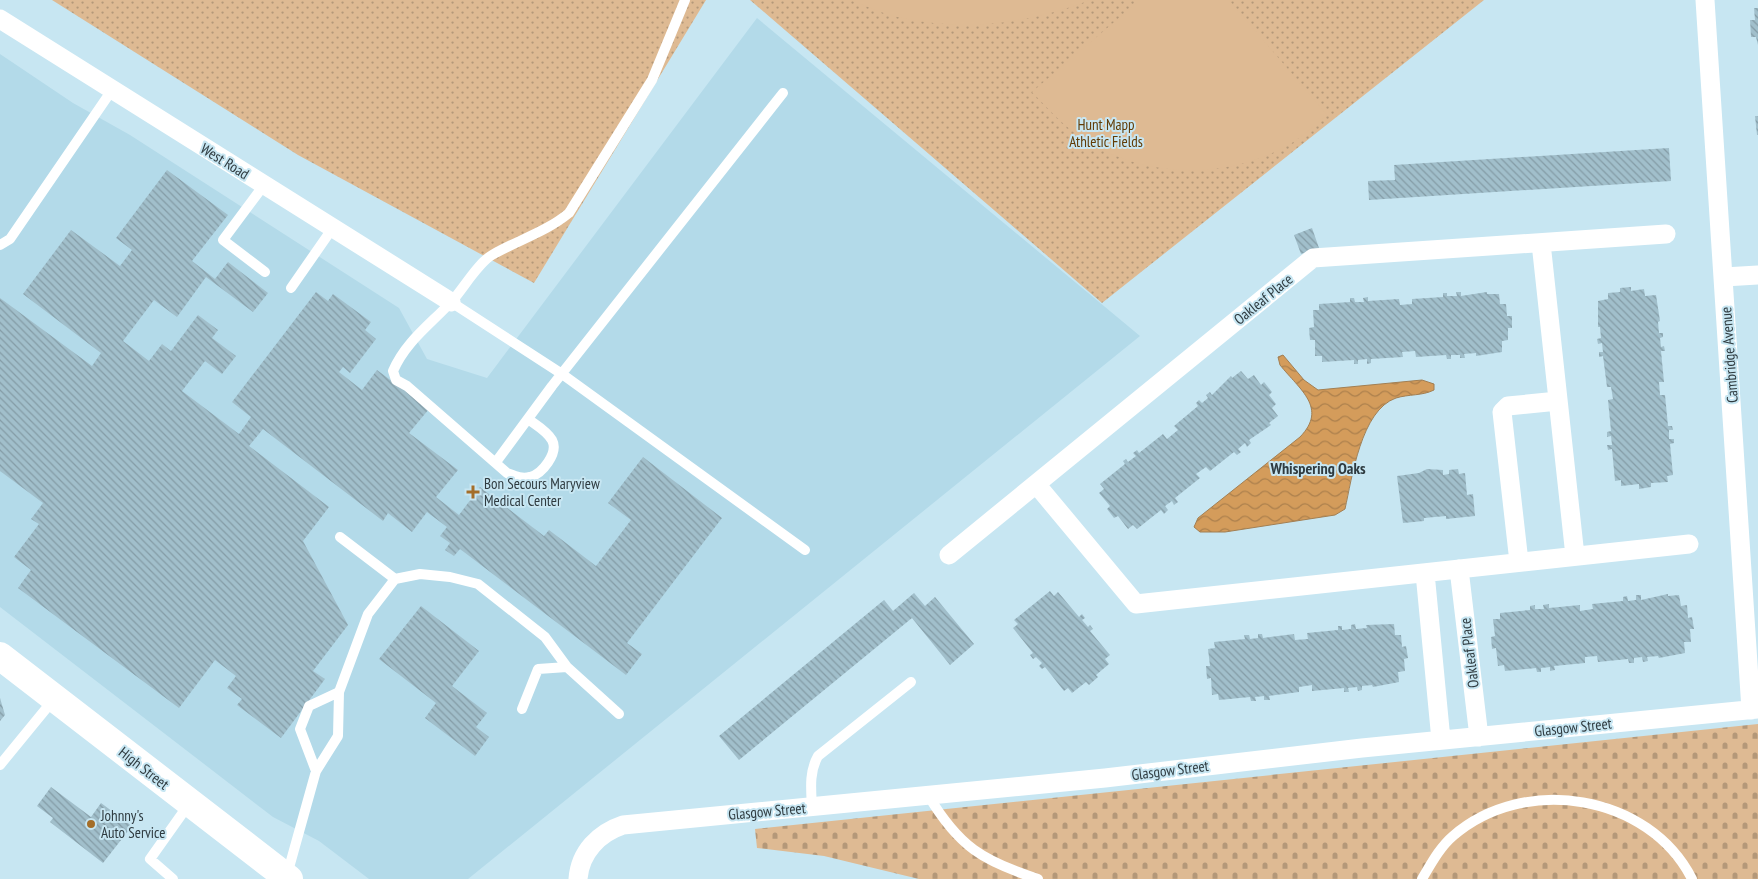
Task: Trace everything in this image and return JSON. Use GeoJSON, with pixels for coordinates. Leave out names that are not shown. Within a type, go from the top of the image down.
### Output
{"type":"FeatureCollection","features":[{"type":"Feature","properties":{"kind":"main road","name":"High Street"},"geometry":{"type":"LineString","coordinates":[[0,656],[288,878]]}},
{"type":"Feature","properties":{"kind":"street","name":"Cambridge Avenue"},"geometry":{"type":"LineString","coordinates":[[1705,0],[1755,709]]}},
{"type":"Feature","properties":{"kind":"street","name":"West Road"},"geometry":{"type":"LineString","coordinates":[[0,18],[264,184],[332,229],[451,302]]}},
{"type":"Feature","properties":{"kind":"street","name":"Oakleaf Place"},"geometry":{"type":"LineString","coordinates":[[949,555],[1313,258],[1666,234]]}},
{"type":"Feature","properties":{"kind":"street"},"geometry":{"type":"LineString","coordinates":[[1541,243],[1575,556]]}},
{"type":"Feature","properties":{"kind":"street"},"geometry":{"type":"LineString","coordinates":[[1724,277],[1758,274]]}},
{"type":"Feature","properties":{"kind":"street"},"geometry":{"type":"LineString","coordinates":[[1519,562],[1502,412],[1508,406],[1558,401]]}},
{"type":"Feature","properties":{"kind":"street"},"geometry":{"type":"LineString","coordinates":[[1036,484],[1136,604],[1689,544]]}},
{"type":"Feature","properties":{"kind":"street","name":"Oakleaf Place"},"geometry":{"type":"LineString","coordinates":[[1459,569],[1479,737]]}},
{"type":"Feature","properties":{"kind":"street"},"geometry":{"type":"LineString","coordinates":[[1425,573],[1441,740]]}},
{"type":"Feature","properties":{"kind":"street","name":"Glasgow Street"},"geometry":{"type":"LineString","coordinates":[[578,879],[584,856],[590,847],[608,830],[624,825],[1755,709]]}},
{"type":"Feature","properties":{"kind":"lane"},"geometry":{"type":"LineString","coordinates":[[528,419],[553,441],[554,449],[543,468],[532,476],[519,478],[507,473],[408,386],[396,380],[393,371],[398,359],[416,335],[451,302],[490,256],[554,225],[569,213],[652,80],[685,0]]}},
{"type":"Feature","properties":{"kind":"lane"},"geometry":{"type":"LineString","coordinates":[[0,245],[10,239],[112,90]]}},
{"type":"Feature","properties":{"kind":"lane"},"geometry":{"type":"LineString","coordinates":[[496,462],[562,374],[783,93]]}},
{"type":"Feature","properties":{"kind":"lane"},"geometry":{"type":"LineString","coordinates":[[264,184],[223,240],[264,272]]}},
{"type":"Feature","properties":{"kind":"lane"},"geometry":{"type":"LineString","coordinates":[[291,288],[332,229]]}},
{"type":"Feature","properties":{"kind":"lane"},"geometry":{"type":"LineString","coordinates":[[451,302],[562,374],[805,550]]}},
{"type":"Feature","properties":{"kind":"lane"},"geometry":{"type":"LineString","coordinates":[[340,536],[395,579]]}},
{"type":"Feature","properties":{"kind":"lane"},"geometry":{"type":"LineString","coordinates":[[288,878],[316,771],[338,736],[339,692],[368,614],[395,579],[420,574],[450,576],[478,584],[545,637],[567,667],[619,714]]}},
{"type":"Feature","properties":{"kind":"lane"},"geometry":{"type":"LineString","coordinates":[[522,709],[538,669],[567,667]]}},
{"type":"Feature","properties":{"kind":"lane"},"geometry":{"type":"LineString","coordinates":[[812,807],[811,777],[814,763],[818,756],[911,682]]}},
{"type":"Feature","properties":{"kind":"lane"},"geometry":{"type":"LineString","coordinates":[[316,771],[300,729],[309,706],[339,692]]}},
{"type":"Feature","properties":{"kind":"lane"},"geometry":{"type":"LineString","coordinates":[[0,765],[55,699]]}},
{"type":"Feature","properties":{"kind":"lane"},"geometry":{"type":"LineString","coordinates":[[928,795],[942,820],[961,841],[983,858],[1009,870],[1038,879]]}},
{"type":"Feature","properties":{"kind":"lane"},"geometry":{"type":"LineString","coordinates":[[1422,879],[1433,861],[1453,836],[1476,820],[1506,807],[1533,800],[1567,800],[1589,803],[1615,811],[1640,824],[1674,853],[1692,879]]}},
{"type":"Feature","properties":{"kind":"lane"},"geometry":{"type":"LineString","coordinates":[[173,879],[150,859],[189,803]]}},
{"type":"Feature","properties":{"kind":"shaded area","name":"Bon Secours Maryview Medical Center"},"geometry":{"type":"Polygon","coordinates":[[[757,18],[1140,336],[468,879],[369,879],[319,841],[273,817],[0,607],[0,54],[73,103],[130,135],[399,308],[427,359],[487,378],[757,18]]]}},
{"type":"Feature","properties":{"kind":"green space"},"geometry":{"type":"Polygon","coordinates":[[[52,0],[706,0],[534,283],[298,155],[52,0]]]}},
{"type":"Feature","properties":{"kind":"green space","name":"Hunt Mapp Athletic Fields"},"geometry":{"type":"Polygon","coordinates":[[[750,0],[1484,0],[1102,303],[750,0]]]}},
{"type":"Feature","properties":{"kind":"green space"},"geometry":{"type":"Polygon","coordinates":[[[850,0],[1090,0],[1042,15],[1017,20],[968,25],[918,21],[893,16],[850,0]]]}},
{"type":"Feature","properties":{"kind":"green space"},"geometry":{"type":"Polygon","coordinates":[[[1140,0],[1229,0],[1327,115],[1295,141],[1272,153],[1222,168],[1170,169],[1144,165],[1119,157],[1086,141],[1061,122],[1032,92],[1140,0]]]}},
{"type":"Feature","properties":{"kind":"green space"},"geometry":{"type":"Polygon","coordinates":[[[1758,724],[1758,879],[919,879],[824,856],[757,848],[755,829],[1758,724]]]}},
{"type":"Feature","properties":{"kind":"water"},"geometry":{"type":"Polygon","coordinates":[[[1283,355],[1304,380],[1318,390],[1422,380],[1434,384],[1434,390],[1396,398],[1384,405],[1374,416],[1360,446],[1345,509],[1335,515],[1225,532],[1200,532],[1194,527],[1198,518],[1300,437],[1308,427],[1312,417],[1311,408],[1302,391],[1280,365],[1278,357],[1283,355]]]}},
{"type":"Feature","properties":{"kind":"building"},"geometry":{"type":"Polygon","coordinates":[[[1754,8],[1758,8],[1758,45],[1756,37],[1751,37],[1750,20],[1755,20],[1754,8]]]}},
{"type":"Feature","properties":{"kind":"building"},"geometry":{"type":"Polygon","coordinates":[[[1755,116],[1758,116],[1758,135],[1757,135],[1755,116]]]}},
{"type":"Feature","properties":{"kind":"building"},"geometry":{"type":"Polygon","coordinates":[[[1669,148],[1671,181],[1369,200],[1368,181],[1395,180],[1394,165],[1669,148]]]}},
{"type":"Feature","properties":{"kind":"building"},"geometry":{"type":"Polygon","coordinates":[[[167,170],[228,215],[192,261],[215,279],[228,262],[268,293],[253,312],[206,277],[177,317],[154,300],[123,341],[149,361],[162,344],[171,351],[198,315],[218,330],[212,338],[236,356],[222,374],[205,361],[182,391],[239,434],[251,417],[232,402],[316,292],[328,301],[333,294],[371,322],[365,330],[376,339],[350,373],[343,367],[339,372],[362,390],[377,370],[429,409],[409,433],[458,470],[436,497],[459,515],[480,487],[544,536],[549,530],[596,566],[631,520],[608,503],[643,457],[722,518],[627,643],[642,654],[626,675],[460,549],[454,556],[445,550],[450,543],[440,536],[447,527],[427,512],[412,532],[388,513],[383,521],[263,429],[249,446],[329,507],[303,541],[348,625],[313,671],[325,679],[281,738],[237,705],[242,699],[227,688],[236,676],[215,660],[179,708],[18,588],[31,570],[14,557],[39,524],[31,519],[43,503],[0,471],[0,298],[92,366],[101,353],[23,294],[71,230],[120,266],[132,250],[116,238],[167,170]]]}},
{"type":"Feature","properties":{"kind":"building"},"geometry":{"type":"Polygon","coordinates":[[[1312,228],[1319,248],[1301,254],[1294,235],[1312,228]]]}},
{"type":"Feature","properties":{"kind":"building"},"geometry":{"type":"Polygon","coordinates":[[[1631,287],[1631,291],[1644,289],[1645,296],[1656,295],[1660,321],[1658,322],[1659,333],[1663,333],[1663,337],[1660,338],[1661,347],[1664,346],[1665,351],[1661,351],[1664,382],[1659,382],[1660,395],[1665,395],[1668,426],[1672,426],[1673,430],[1669,430],[1669,439],[1674,439],[1674,443],[1670,444],[1673,475],[1667,476],[1668,482],[1651,483],[1651,487],[1639,489],[1639,484],[1621,486],[1621,480],[1615,481],[1612,449],[1608,450],[1607,445],[1612,445],[1611,436],[1607,437],[1607,432],[1611,431],[1608,400],[1613,399],[1611,387],[1607,387],[1603,356],[1599,357],[1599,352],[1603,352],[1602,343],[1598,344],[1597,339],[1601,338],[1600,327],[1598,327],[1598,301],[1608,299],[1608,293],[1620,292],[1620,288],[1631,287]]]}},
{"type":"Feature","properties":{"kind":"building"},"geometry":{"type":"Polygon","coordinates":[[[1456,292],[1461,292],[1461,296],[1487,292],[1487,294],[1499,294],[1500,304],[1506,304],[1507,316],[1512,316],[1512,328],[1508,328],[1508,340],[1502,341],[1502,352],[1476,356],[1476,353],[1464,354],[1465,358],[1460,358],[1460,355],[1451,355],[1451,359],[1447,359],[1446,355],[1416,357],[1415,351],[1402,352],[1403,357],[1371,359],[1371,363],[1367,364],[1367,359],[1358,360],[1358,364],[1354,364],[1354,360],[1322,362],[1322,356],[1315,356],[1315,340],[1310,340],[1309,328],[1314,327],[1313,310],[1319,310],[1319,304],[1350,302],[1350,298],[1354,298],[1355,302],[1364,302],[1363,298],[1368,297],[1368,301],[1399,299],[1400,305],[1412,304],[1412,299],[1443,297],[1443,293],[1447,293],[1447,296],[1457,296],[1456,292]]]}},
{"type":"Feature","properties":{"kind":"building"},"geometry":{"type":"Polygon","coordinates":[[[1241,371],[1248,379],[1254,375],[1261,385],[1264,382],[1272,392],[1269,395],[1276,404],[1272,408],[1278,416],[1269,423],[1271,425],[1249,440],[1251,443],[1247,447],[1245,443],[1238,449],[1241,452],[1237,455],[1234,452],[1210,471],[1206,467],[1196,474],[1200,478],[1175,498],[1178,502],[1174,505],[1172,501],[1165,506],[1168,510],[1164,514],[1161,510],[1137,529],[1133,525],[1128,529],[1118,516],[1114,518],[1107,509],[1110,506],[1099,493],[1104,489],[1100,484],[1125,464],[1123,461],[1126,459],[1128,462],[1136,456],[1133,453],[1137,450],[1139,453],[1163,434],[1167,439],[1178,430],[1174,426],[1198,406],[1196,403],[1199,400],[1202,403],[1208,398],[1206,395],[1210,392],[1212,395],[1231,376],[1232,378],[1241,371]]]}},
{"type":"Feature","properties":{"kind":"building"},"geometry":{"type":"Polygon","coordinates":[[[1427,469],[1443,470],[1443,475],[1449,474],[1449,470],[1458,469],[1459,474],[1465,473],[1467,495],[1473,494],[1475,516],[1446,519],[1446,516],[1424,518],[1424,521],[1403,523],[1397,476],[1419,473],[1427,469]]]}},
{"type":"Feature","properties":{"kind":"building"},"geometry":{"type":"Polygon","coordinates":[[[1050,591],[1054,596],[1058,592],[1079,617],[1082,614],[1085,618],[1082,620],[1088,627],[1090,625],[1093,629],[1090,631],[1110,655],[1105,659],[1109,664],[1096,675],[1098,677],[1089,685],[1086,682],[1072,693],[1068,688],[1064,691],[1045,667],[1042,669],[1039,666],[1042,663],[1036,657],[1033,659],[1030,655],[1033,653],[1013,628],[1018,624],[1014,620],[1050,591]]]}},
{"type":"Feature","properties":{"kind":"building"},"geometry":{"type":"Polygon","coordinates":[[[914,593],[925,606],[935,597],[974,644],[950,665],[912,618],[739,760],[719,736],[884,600],[893,611],[914,593]]]}},
{"type":"Feature","properties":{"kind":"building"},"geometry":{"type":"Polygon","coordinates":[[[1668,594],[1668,596],[1679,595],[1681,606],[1687,605],[1688,618],[1692,617],[1694,629],[1690,629],[1691,642],[1684,642],[1685,653],[1659,658],[1658,656],[1647,657],[1648,661],[1643,662],[1642,657],[1634,658],[1634,663],[1629,663],[1628,659],[1598,662],[1597,656],[1585,657],[1585,663],[1554,666],[1555,670],[1550,671],[1550,667],[1541,668],[1541,672],[1537,672],[1536,668],[1505,671],[1504,665],[1498,666],[1496,648],[1492,649],[1491,637],[1495,636],[1493,619],[1500,619],[1500,613],[1530,610],[1530,606],[1535,605],[1535,609],[1544,609],[1543,605],[1549,604],[1549,608],[1580,605],[1580,611],[1593,609],[1592,604],[1623,601],[1623,597],[1627,596],[1628,601],[1636,600],[1636,595],[1641,595],[1641,600],[1668,594]]]}},
{"type":"Feature","properties":{"kind":"building"},"geometry":{"type":"Polygon","coordinates":[[[421,606],[479,651],[452,686],[487,713],[476,727],[489,737],[475,756],[425,718],[436,703],[379,659],[421,606]]]}},
{"type":"Feature","properties":{"kind":"building"},"geometry":{"type":"Polygon","coordinates":[[[1355,624],[1356,629],[1367,628],[1366,625],[1394,624],[1395,635],[1401,635],[1402,647],[1406,646],[1408,658],[1404,659],[1405,671],[1398,672],[1399,682],[1373,687],[1372,685],[1362,686],[1362,690],[1358,691],[1357,687],[1348,688],[1349,692],[1344,692],[1344,688],[1312,691],[1312,685],[1299,687],[1299,692],[1269,696],[1270,700],[1264,700],[1264,696],[1255,697],[1256,701],[1251,701],[1250,697],[1219,700],[1218,694],[1212,695],[1211,678],[1207,679],[1206,666],[1210,666],[1208,649],[1215,648],[1214,642],[1245,639],[1244,635],[1249,635],[1250,639],[1258,638],[1258,634],[1262,634],[1263,638],[1294,634],[1295,640],[1308,639],[1307,633],[1338,630],[1338,626],[1342,626],[1342,630],[1351,629],[1351,625],[1355,624]]]}},
{"type":"Feature","properties":{"kind":"building"},"geometry":{"type":"Polygon","coordinates":[[[0,698],[5,715],[0,721],[0,698]]]}},
{"type":"Feature","properties":{"kind":"building","name":"Johnny's Auto Service"},"geometry":{"type":"Polygon","coordinates":[[[51,787],[91,817],[101,803],[132,826],[103,863],[50,822],[53,818],[37,806],[51,787]]]}},
{"type":"Feature","properties":{"kind":"place","name":"Bon Secours Maryview Medical Center"},"geometry":{"type":"Point","coordinates":[473,492]}},
{"type":"Feature","properties":{"kind":"place","name":"Johnny's Auto Service"},"geometry":{"type":"Point","coordinates":[91,824]}},
{"type":"Feature","properties":{"kind":"district","name":"Whispering Oaks"},"geometry":{"type":"Point","coordinates":[1318,468]}}]}
